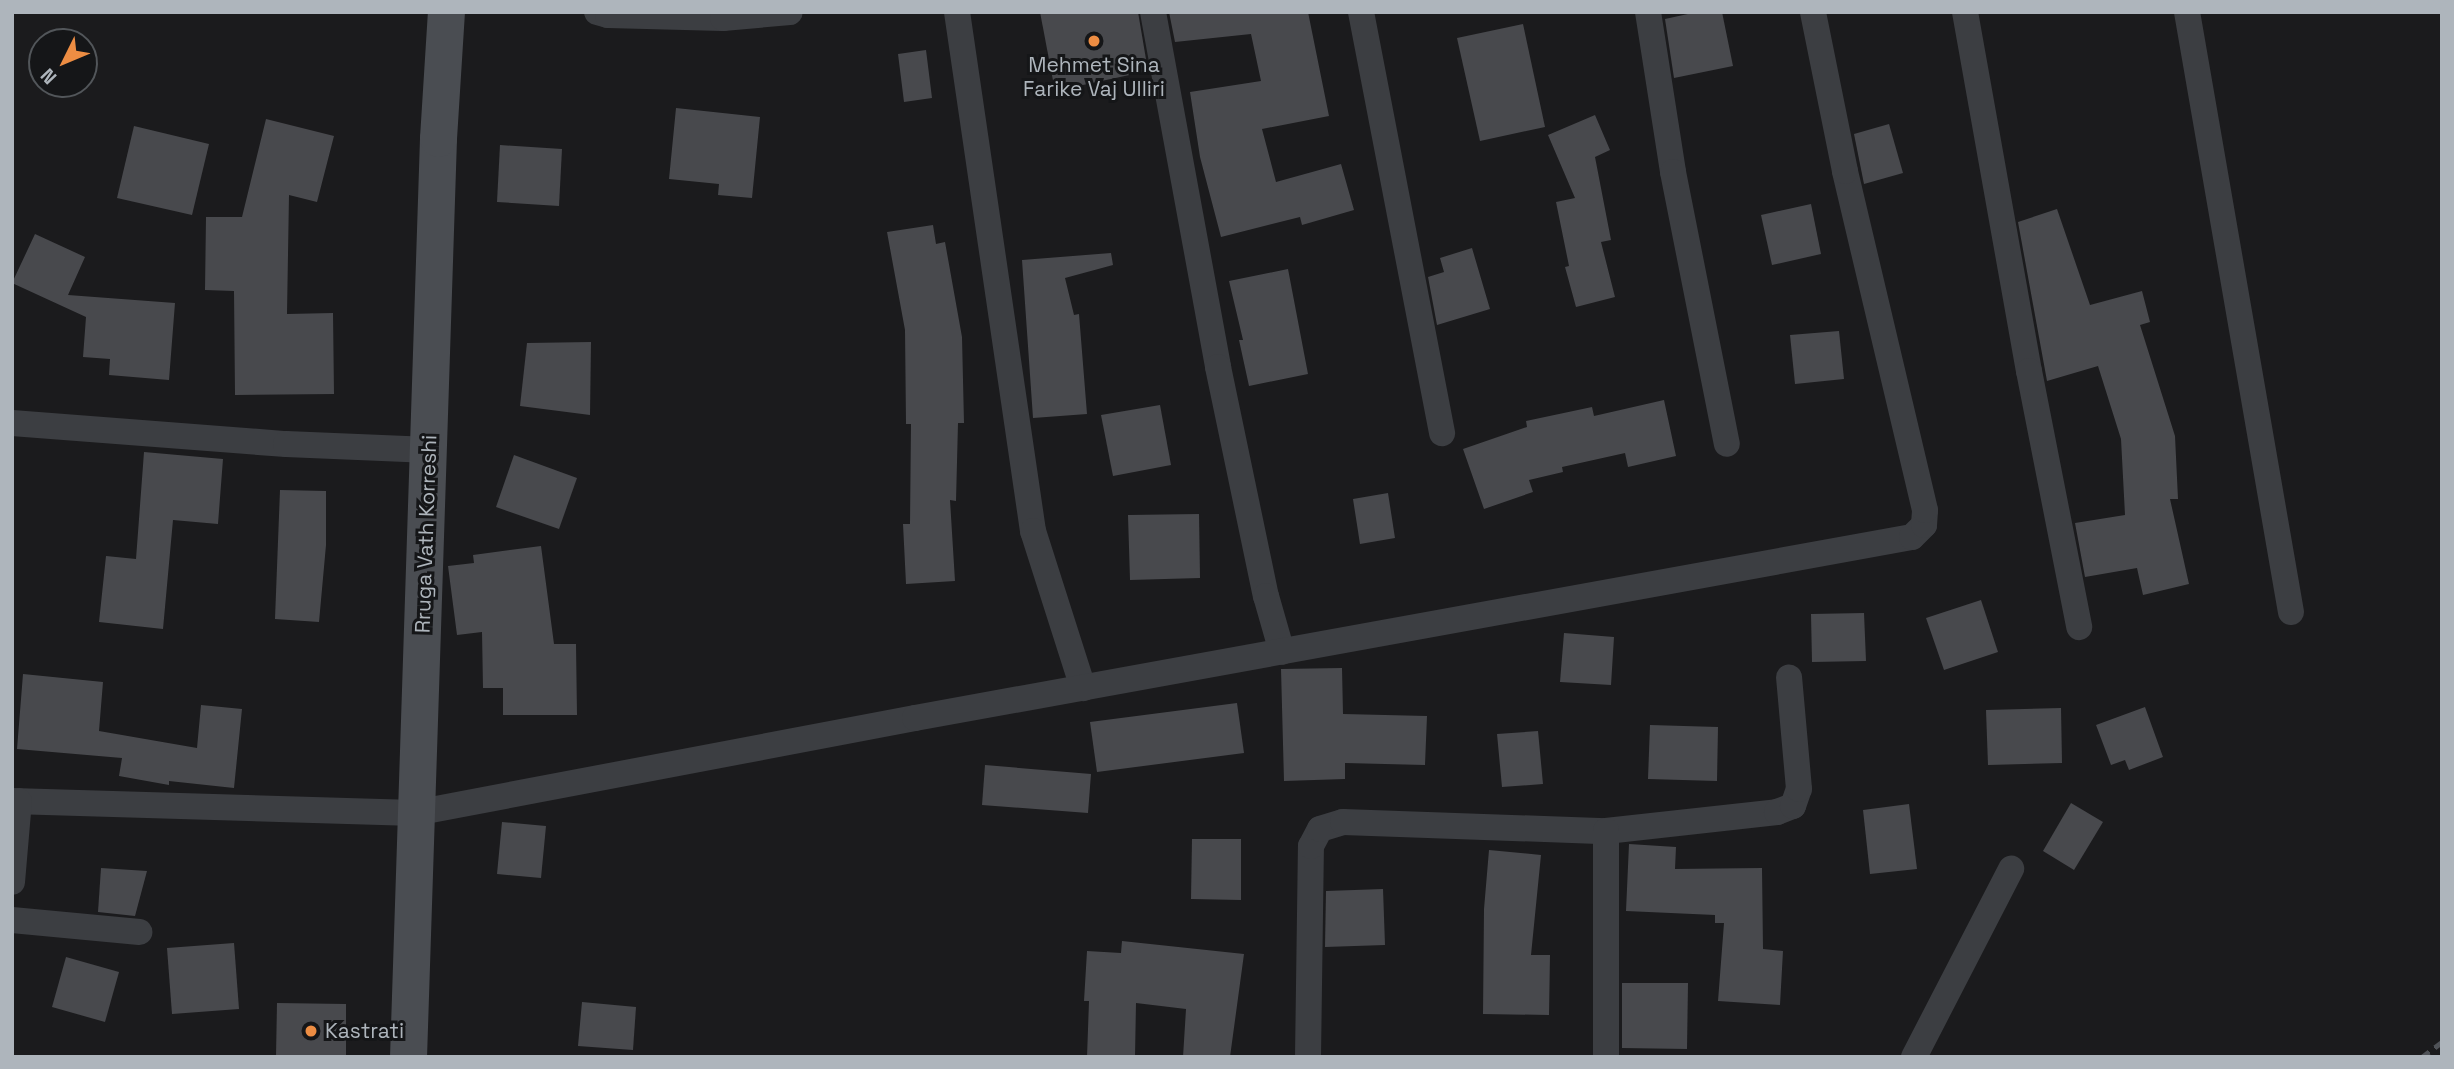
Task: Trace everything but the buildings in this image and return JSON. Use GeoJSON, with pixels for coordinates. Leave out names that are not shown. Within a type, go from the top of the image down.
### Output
{"type":"FeatureCollection","features":[{"type":"Feature","properties":{"kind":"main road","name":"Rruga Vath Korreshi"},"geometry":{"type":"LineString","coordinates":[[408,1057],[430,450],[438,138],[446,12]]}},
{"type":"Feature","properties":{"kind":"street"},"geometry":{"type":"LineString","coordinates":[[597,12],[608,15],[723,18],[790,12]]}},
{"type":"Feature","properties":{"kind":"street"},"geometry":{"type":"LineString","coordinates":[[957,12],[1033,530],[1083,688]]}},
{"type":"Feature","properties":{"kind":"street"},"geometry":{"type":"LineString","coordinates":[[1153,12],[1218,367],[1266,596],[1282,652]]}},
{"type":"Feature","properties":{"kind":"street"},"geometry":{"type":"LineString","coordinates":[[1360,12],[1442,433]]}},
{"type":"Feature","properties":{"kind":"street"},"geometry":{"type":"LineString","coordinates":[[1648,12],[1673,172],[1727,444]]}},
{"type":"Feature","properties":{"kind":"street"},"geometry":{"type":"LineString","coordinates":[[12,882],[16,801],[415,813],[1912,537],[1923,525],[1925,510],[1845,170],[1813,12]]}},
{"type":"Feature","properties":{"kind":"street"},"geometry":{"type":"LineString","coordinates":[[1965,12],[2029,371],[2079,626]]}},
{"type":"Feature","properties":{"kind":"street"},"geometry":{"type":"LineString","coordinates":[[2187,12],[2291,612]]}},
{"type":"Feature","properties":{"kind":"street"},"geometry":{"type":"LineString","coordinates":[[12,423],[286,444],[430,450]]}},
{"type":"Feature","properties":{"kind":"street"},"geometry":{"type":"LineString","coordinates":[[1308,1057],[1311,846],[1320,829],[1343,822],[1606,831],[1777,812],[1793,806],[1800,789],[1788,677]]}},
{"type":"Feature","properties":{"kind":"street"},"geometry":{"type":"LineString","coordinates":[[1606,831],[1606,1057]]}},
{"type":"Feature","properties":{"kind":"street"},"geometry":{"type":"LineString","coordinates":[[1914,1057],[2011,869]]}},
{"type":"Feature","properties":{"kind":"street"},"geometry":{"type":"LineString","coordinates":[[12,920],[139,932]]}},
{"type":"Feature","properties":{"kind":"railway"},"geometry":{"type":"LineString","coordinates":[[2422,1057],[2442,1042]]}},
{"type":"Feature","properties":{"kind":"place","name":"Mehmet Sina Farike Vaj Ulliri"},"geometry":{"type":"Point","coordinates":[1094,41]}},
{"type":"Feature","properties":{"kind":"place","name":"Kastrati"},"geometry":{"type":"Point","coordinates":[311,1031]}}]}
